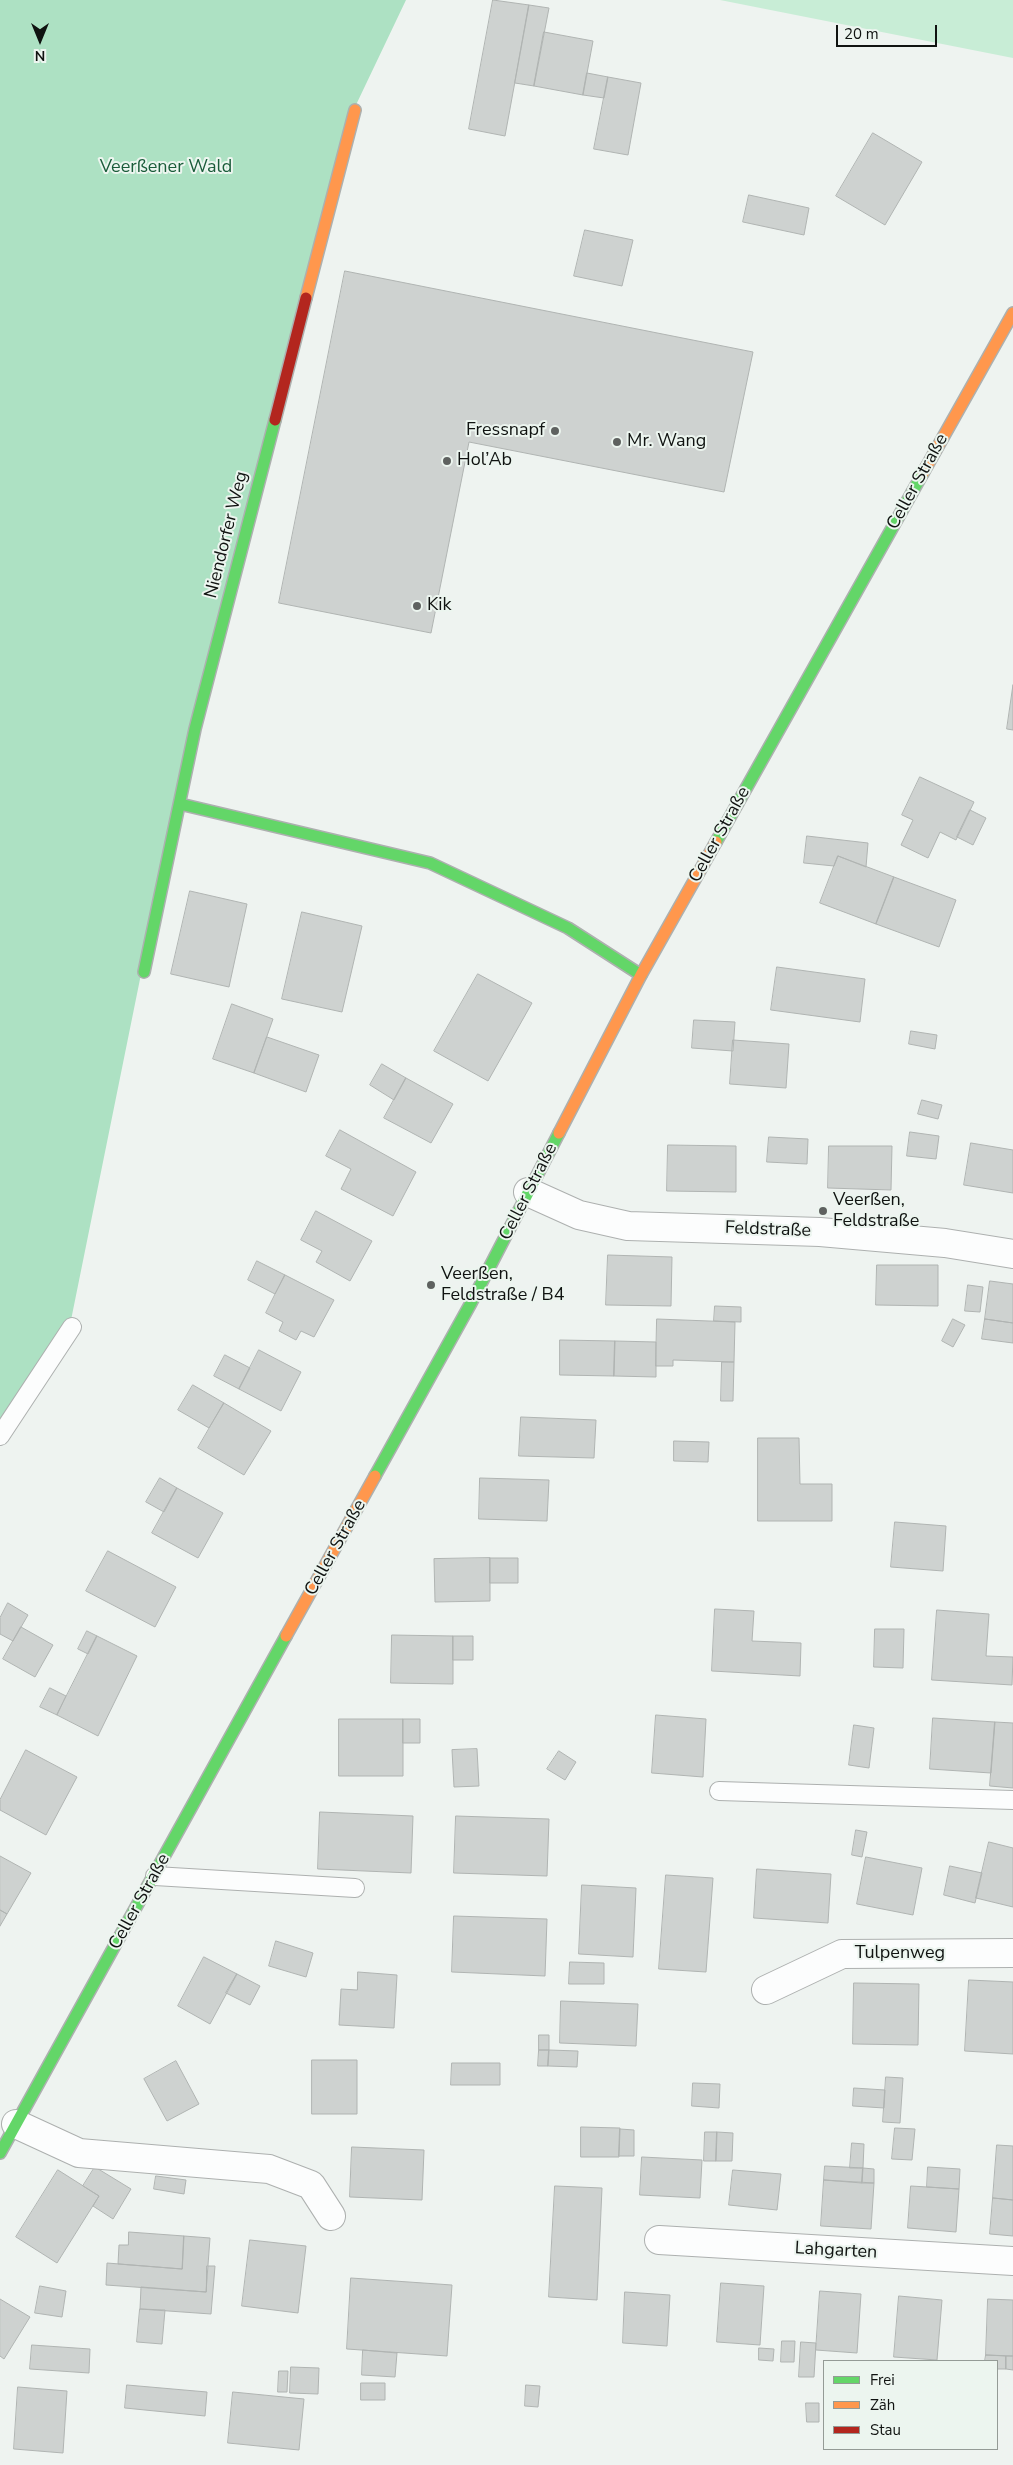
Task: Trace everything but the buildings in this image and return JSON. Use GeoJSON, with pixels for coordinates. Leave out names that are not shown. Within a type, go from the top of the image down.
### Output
{"type":"FeatureCollection","features":[{"type":"Feature","properties":{"kind":"street","name":"Niendorfer Weg"},"geometry":{"type":"LineString","coordinates":[[144,972],[195,730],[355,110]]}},
{"type":"Feature","properties":{"kind":"street","name":"Celler Straße"},"geometry":{"type":"LineString","coordinates":[[0,2153],[471,1303],[641,975],[1013,313]]}},
{"type":"Feature","properties":{"kind":"street"},"geometry":{"type":"LineString","coordinates":[[180,804],[430,863],[568,928],[641,975]]}},
{"type":"Feature","properties":{"kind":"street","name":"Feldstraße"},"geometry":{"type":"LineString","coordinates":[[528,1192],[579,1215],[628,1226],[820,1232],[945,1243],[1013,1254]]}},
{"type":"Feature","properties":{"kind":"street","name":"Tulpenweg"},"geometry":{"type":"LineString","coordinates":[[766,1990],[842,1954],[1013,1953]]}},
{"type":"Feature","properties":{"kind":"street"},"geometry":{"type":"LineString","coordinates":[[16,2124],[79,2153],[269,2169],[311,2185],[331,2216]]}},
{"type":"Feature","properties":{"kind":"street","name":"Lahgarten"},"geometry":{"type":"LineString","coordinates":[[659,2240],[1013,2261]]}},
{"type":"Feature","properties":{"kind":"lane"},"geometry":{"type":"LineString","coordinates":[[0,1436],[72,1327]]}},
{"type":"Feature","properties":{"kind":"lane"},"geometry":{"type":"LineString","coordinates":[[719,1791],[1013,1800]]}},
{"type":"Feature","properties":{"kind":"lane"},"geometry":{"type":"LineString","coordinates":[[155,1876],[354,1888]]}},
{"type":"Feature","properties":{"kind":"green space","name":"Veerßener Wald"},"geometry":{"type":"Polygon","coordinates":[[[0,0],[406,0],[355,107],[191,727],[70,1325],[0,1431],[0,0]]]}},
{"type":"Feature","properties":{"kind":"green space"},"geometry":{"type":"Polygon","coordinates":[[[720,0],[1013,0],[1013,58],[720,0]]]}},
{"type":"Feature","properties":{"kind":"traffic: fast"},"geometry":{"type":"LineString","coordinates":[[144,972],[195,729],[275,420]]}},
{"type":"Feature","properties":{"kind":"traffic: fast"},"geometry":{"type":"LineString","coordinates":[[716,842],[923,473]]}},
{"type":"Feature","properties":{"kind":"traffic: fast"},"geometry":{"type":"LineString","coordinates":[[180,804],[430,863],[568,928],[641,975]]}},
{"type":"Feature","properties":{"kind":"traffic: fast"},"geometry":{"type":"LineString","coordinates":[[375,1476],[471,1303],[559,1133]]}},
{"type":"Feature","properties":{"kind":"traffic: fast"},"geometry":{"type":"LineString","coordinates":[[0,2153],[286,1636]]}},
{"type":"Feature","properties":{"kind":"traffic: slow"},"geometry":{"type":"LineString","coordinates":[[306,298],[355,110]]}},
{"type":"Feature","properties":{"kind":"traffic: slow"},"geometry":{"type":"LineString","coordinates":[[923,473],[1013,313]]}},
{"type":"Feature","properties":{"kind":"traffic: slow"},"geometry":{"type":"LineString","coordinates":[[559,1133],[641,975],[716,842]]}},
{"type":"Feature","properties":{"kind":"traffic: slow"},"geometry":{"type":"LineString","coordinates":[[286,1636],[375,1476]]}},
{"type":"Feature","properties":{"kind":"traffic: jam"},"geometry":{"type":"LineString","coordinates":[[275,420],[306,298]]}},
{"type":"Feature","properties":{"kind":"place","name":"Fressnapf"},"geometry":{"type":"Point","coordinates":[555,431]}},
{"type":"Feature","properties":{"kind":"place","name":"Mr. Wang"},"geometry":{"type":"Point","coordinates":[617,442]}},
{"type":"Feature","properties":{"kind":"place","name":"Hol’Ab"},"geometry":{"type":"Point","coordinates":[447,461]}},
{"type":"Feature","properties":{"kind":"place","name":"Kik"},"geometry":{"type":"Point","coordinates":[417,606]}},
{"type":"Feature","properties":{"kind":"place","name":"Veerßen, Feldstraße"},"geometry":{"type":"Point","coordinates":[823,1211]}},
{"type":"Feature","properties":{"kind":"place","name":"Veerßen, Feldstraße / B4"},"geometry":{"type":"Point","coordinates":[431,1285]}}]}
